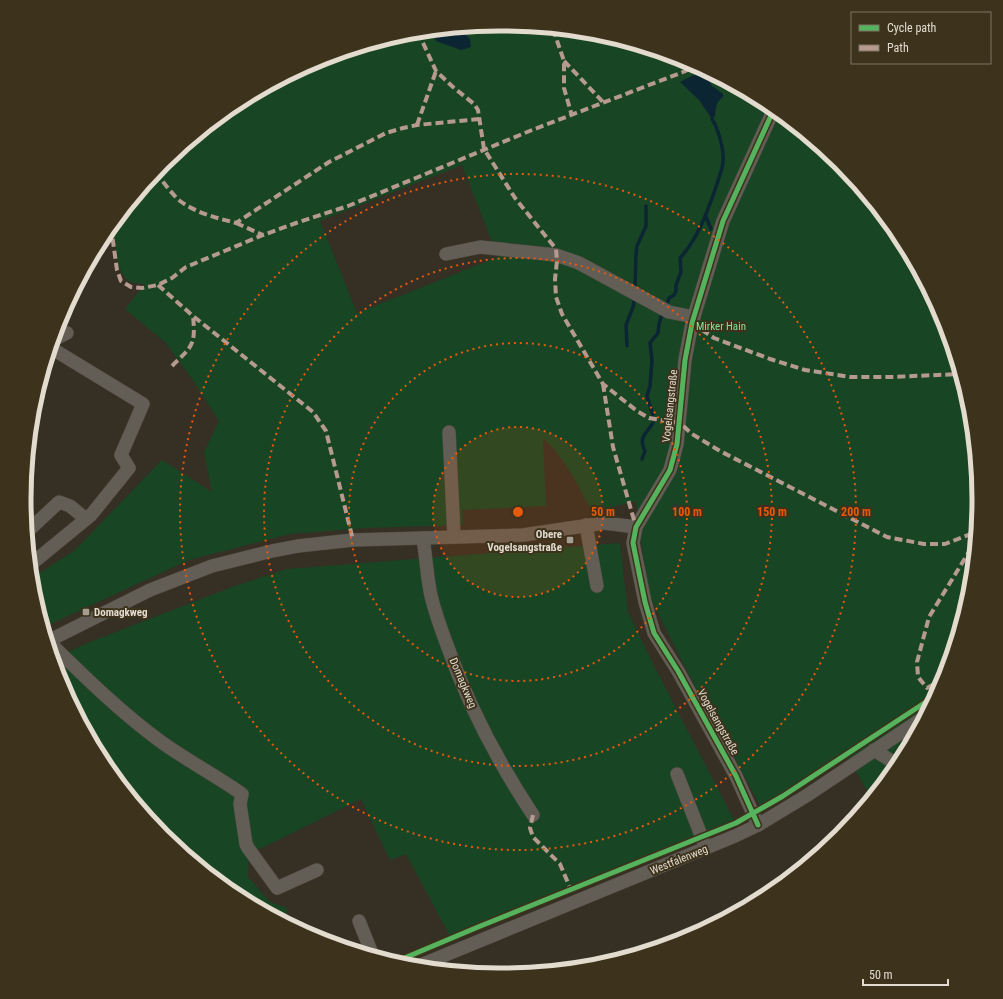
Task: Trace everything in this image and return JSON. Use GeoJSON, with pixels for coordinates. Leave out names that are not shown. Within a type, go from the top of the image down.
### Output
{"type":"FeatureCollection","features":[{"type":"Feature","properties":{"kind":"street","name":"Vogelsangstraße"},"geometry":{"type":"LineString","coordinates":[[758,825],[736,776],[678,671],[654,633],[645,602],[633,543],[636,527],[670,470],[677,444],[685,360],[694,317],[723,221],[771,115]]}},
{"type":"Feature","properties":{"kind":"street"},"geometry":{"type":"LineString","coordinates":[[446,254],[480,247],[556,255],[579,263],[669,312],[694,317]]}},
{"type":"Feature","properties":{"kind":"street"},"geometry":{"type":"LineString","coordinates":[[61,335],[67,332]]}},
{"type":"Feature","properties":{"kind":"street"},"geometry":{"type":"LineString","coordinates":[[35,561],[91,516],[129,468],[121,455],[143,404],[55,351]]}},
{"type":"Feature","properties":{"kind":"street"},"geometry":{"type":"LineString","coordinates":[[449,432],[454,536]]}},
{"type":"Feature","properties":{"kind":"street"},"geometry":{"type":"LineString","coordinates":[[32,527],[59,502],[70,506],[86,519]]}},
{"type":"Feature","properties":{"kind":"street"},"geometry":{"type":"LineString","coordinates":[[53,639],[150,590],[212,566],[298,546],[353,540],[523,535],[604,523],[636,527]]}},
{"type":"Feature","properties":{"kind":"street"},"geometry":{"type":"LineString","coordinates":[[586,525],[597,586]]}},
{"type":"Feature","properties":{"kind":"street","name":"Domagkweg"},"geometry":{"type":"LineString","coordinates":[[424,538],[431,596],[437,618],[461,683],[498,758],[533,815]]}},
{"type":"Feature","properties":{"kind":"street"},"geometry":{"type":"LineString","coordinates":[[55,648],[107,698],[161,742],[242,794],[240,804],[246,844],[277,888],[317,870]]}},
{"type":"Feature","properties":{"kind":"street","name":"Westfalenweg"},"geometry":{"type":"LineString","coordinates":[[428,962],[706,848],[758,825],[806,796],[915,723]]}},
{"type":"Feature","properties":{"kind":"street"},"geometry":{"type":"LineString","coordinates":[[874,750],[892,761]]}},
{"type":"Feature","properties":{"kind":"street"},"geometry":{"type":"LineString","coordinates":[[677,774],[706,848]]}},
{"type":"Feature","properties":{"kind":"street"},"geometry":{"type":"LineString","coordinates":[[359,922],[370,950]]}},
{"type":"Feature","properties":{"kind":"green space","name":"Mirker Hain"},"geometry":{"type":"Polygon","coordinates":[[[500,31],[534,32],[595,40],[654,56],[698,73],[681,82],[699,100],[712,119],[715,116],[717,100],[713,88],[706,77],[738,94],[789,128],[835,168],[875,214],[893,239],[924,292],[947,349],[956,378],[968,438],[972,500],[968,561],[956,621],[947,650],[924,707],[893,760],[869,793],[844,751],[761,807],[686,669],[648,593],[636,501],[592,512],[564,463],[543,438],[546,506],[462,510],[463,525],[366,528],[290,534],[189,560],[48,625],[37,575],[75,550],[162,460],[212,492],[204,452],[219,421],[194,382],[166,343],[125,309],[145,284],[129,281],[124,277],[116,255],[114,234],[147,191],[168,168],[191,147],[239,110],[292,79],[349,56],[408,40],[434,36],[436,41],[470,39],[463,33],[500,31]],[[462,165],[320,221],[357,313],[498,257],[462,165]]]}},
{"type":"Feature","properties":{"kind":"green space"},"geometry":{"type":"Polygon","coordinates":[[[620,543],[628,612],[652,662],[734,820],[450,936],[406,854],[390,860],[361,799],[249,853],[248,877],[270,902],[287,908],[286,916],[265,905],[214,871],[168,831],[147,808],[110,760],[94,734],[79,707],[58,656],[85,644],[232,587],[287,569],[620,543]]]}},
{"type":"Feature","properties":{"kind":"water"},"geometry":{"type":"Polygon","coordinates":[[[463,33],[470,39],[471,47],[461,50],[436,41],[434,36],[463,33]]]}},
{"type":"Feature","properties":{"kind":"water"},"geometry":{"type":"Polygon","coordinates":[[[698,73],[706,77],[712,86],[723,94],[723,97],[717,105],[715,116],[712,119],[699,100],[680,82],[698,73]]]}},
{"type":"Feature","properties":{"kind":"waterway"},"geometry":{"type":"LineString","coordinates":[[667,304],[669,298],[674,295],[676,291],[676,285],[681,272],[680,258],[687,250],[698,232],[710,204],[722,169],[722,145],[712,119]]}},
{"type":"Feature","properties":{"kind":"waterway"},"geometry":{"type":"LineString","coordinates":[[635,287],[637,246],[646,226],[646,206]]}},
{"type":"Feature","properties":{"kind":"waterway"},"geometry":{"type":"LineString","coordinates":[[706,217],[711,229]]}},
{"type":"Feature","properties":{"kind":"waterway"},"geometry":{"type":"LineString","coordinates":[[627,346],[626,325],[635,297]]}},
{"type":"Feature","properties":{"kind":"waterway"},"geometry":{"type":"LineString","coordinates":[[653,415],[647,396],[650,386],[652,360],[650,343],[658,333],[662,314]]}},
{"type":"Feature","properties":{"kind":"waterway"},"geometry":{"type":"LineString","coordinates":[[642,459],[645,451],[642,442],[644,436],[653,423]]}},
{"type":"Feature","properties":{"kind":"marked path"},"geometry":{"type":"LineString","coordinates":[[555,34],[564,61],[564,88],[572,116]]}},
{"type":"Feature","properties":{"kind":"marked path"},"geometry":{"type":"LineString","coordinates":[[421,38],[436,71],[474,104],[478,110],[484,149],[515,198],[556,249],[556,297],[562,314],[603,384],[637,411],[649,418],[680,423],[692,434],[720,451],[887,537],[924,544],[945,544],[971,534]]}},
{"type":"Feature","properties":{"kind":"marked path"},"geometry":{"type":"LineString","coordinates":[[564,61],[604,103]]}},
{"type":"Feature","properties":{"kind":"marked path"},"geometry":{"type":"LineString","coordinates":[[112,236],[117,270],[121,281],[131,287],[142,288],[158,285],[172,278],[186,267],[263,235],[348,206],[532,130],[689,69]]}},
{"type":"Feature","properties":{"kind":"marked path"},"geometry":{"type":"LineString","coordinates":[[417,125],[436,71]]}},
{"type":"Feature","properties":{"kind":"marked path"},"geometry":{"type":"LineString","coordinates":[[160,177],[173,194],[186,205],[207,215],[236,223],[329,162],[386,133],[417,125],[480,119]]}},
{"type":"Feature","properties":{"kind":"marked path"},"geometry":{"type":"LineString","coordinates":[[236,223],[263,235]]}},
{"type":"Feature","properties":{"kind":"marked path"},"geometry":{"type":"LineString","coordinates":[[158,285],[193,316],[313,412],[326,431],[353,540]]}},
{"type":"Feature","properties":{"kind":"marked path"},"geometry":{"type":"LineString","coordinates":[[172,366],[191,345],[194,334],[193,316]]}},
{"type":"Feature","properties":{"kind":"marked path"},"geometry":{"type":"LineString","coordinates":[[692,323],[714,338],[770,359],[805,370],[851,377],[955,374]]}},
{"type":"Feature","properties":{"kind":"marked path"},"geometry":{"type":"LineString","coordinates":[[603,384],[613,447],[636,527]]}},
{"type":"Feature","properties":{"kind":"marked path"},"geometry":{"type":"LineString","coordinates":[[934,684],[927,688],[918,677],[917,662],[929,617],[969,552]]}},
{"type":"Feature","properties":{"kind":"marked path"},"geometry":{"type":"LineString","coordinates":[[533,815],[530,828],[533,837],[560,864],[571,890]]}},
{"type":"Feature","properties":{"kind":"cycle path"},"geometry":{"type":"LineString","coordinates":[[758,825],[736,776],[678,671],[654,633],[645,602],[633,543],[636,527],[670,470],[677,444],[685,360],[692,323],[723,221],[771,115]]}},
{"type":"Feature","properties":{"kind":"cycle path"},"geometry":{"type":"LineString","coordinates":[[404,958],[736,823],[783,796],[926,702]]}},
{"type":"Feature","properties":{"kind":"place","name":"Obere Vogelsangstraße"},"geometry":{"type":"Point","coordinates":[570,540]}},
{"type":"Feature","properties":{"kind":"place","name":"Domagkweg"},"geometry":{"type":"Point","coordinates":[86,612]}}]}
